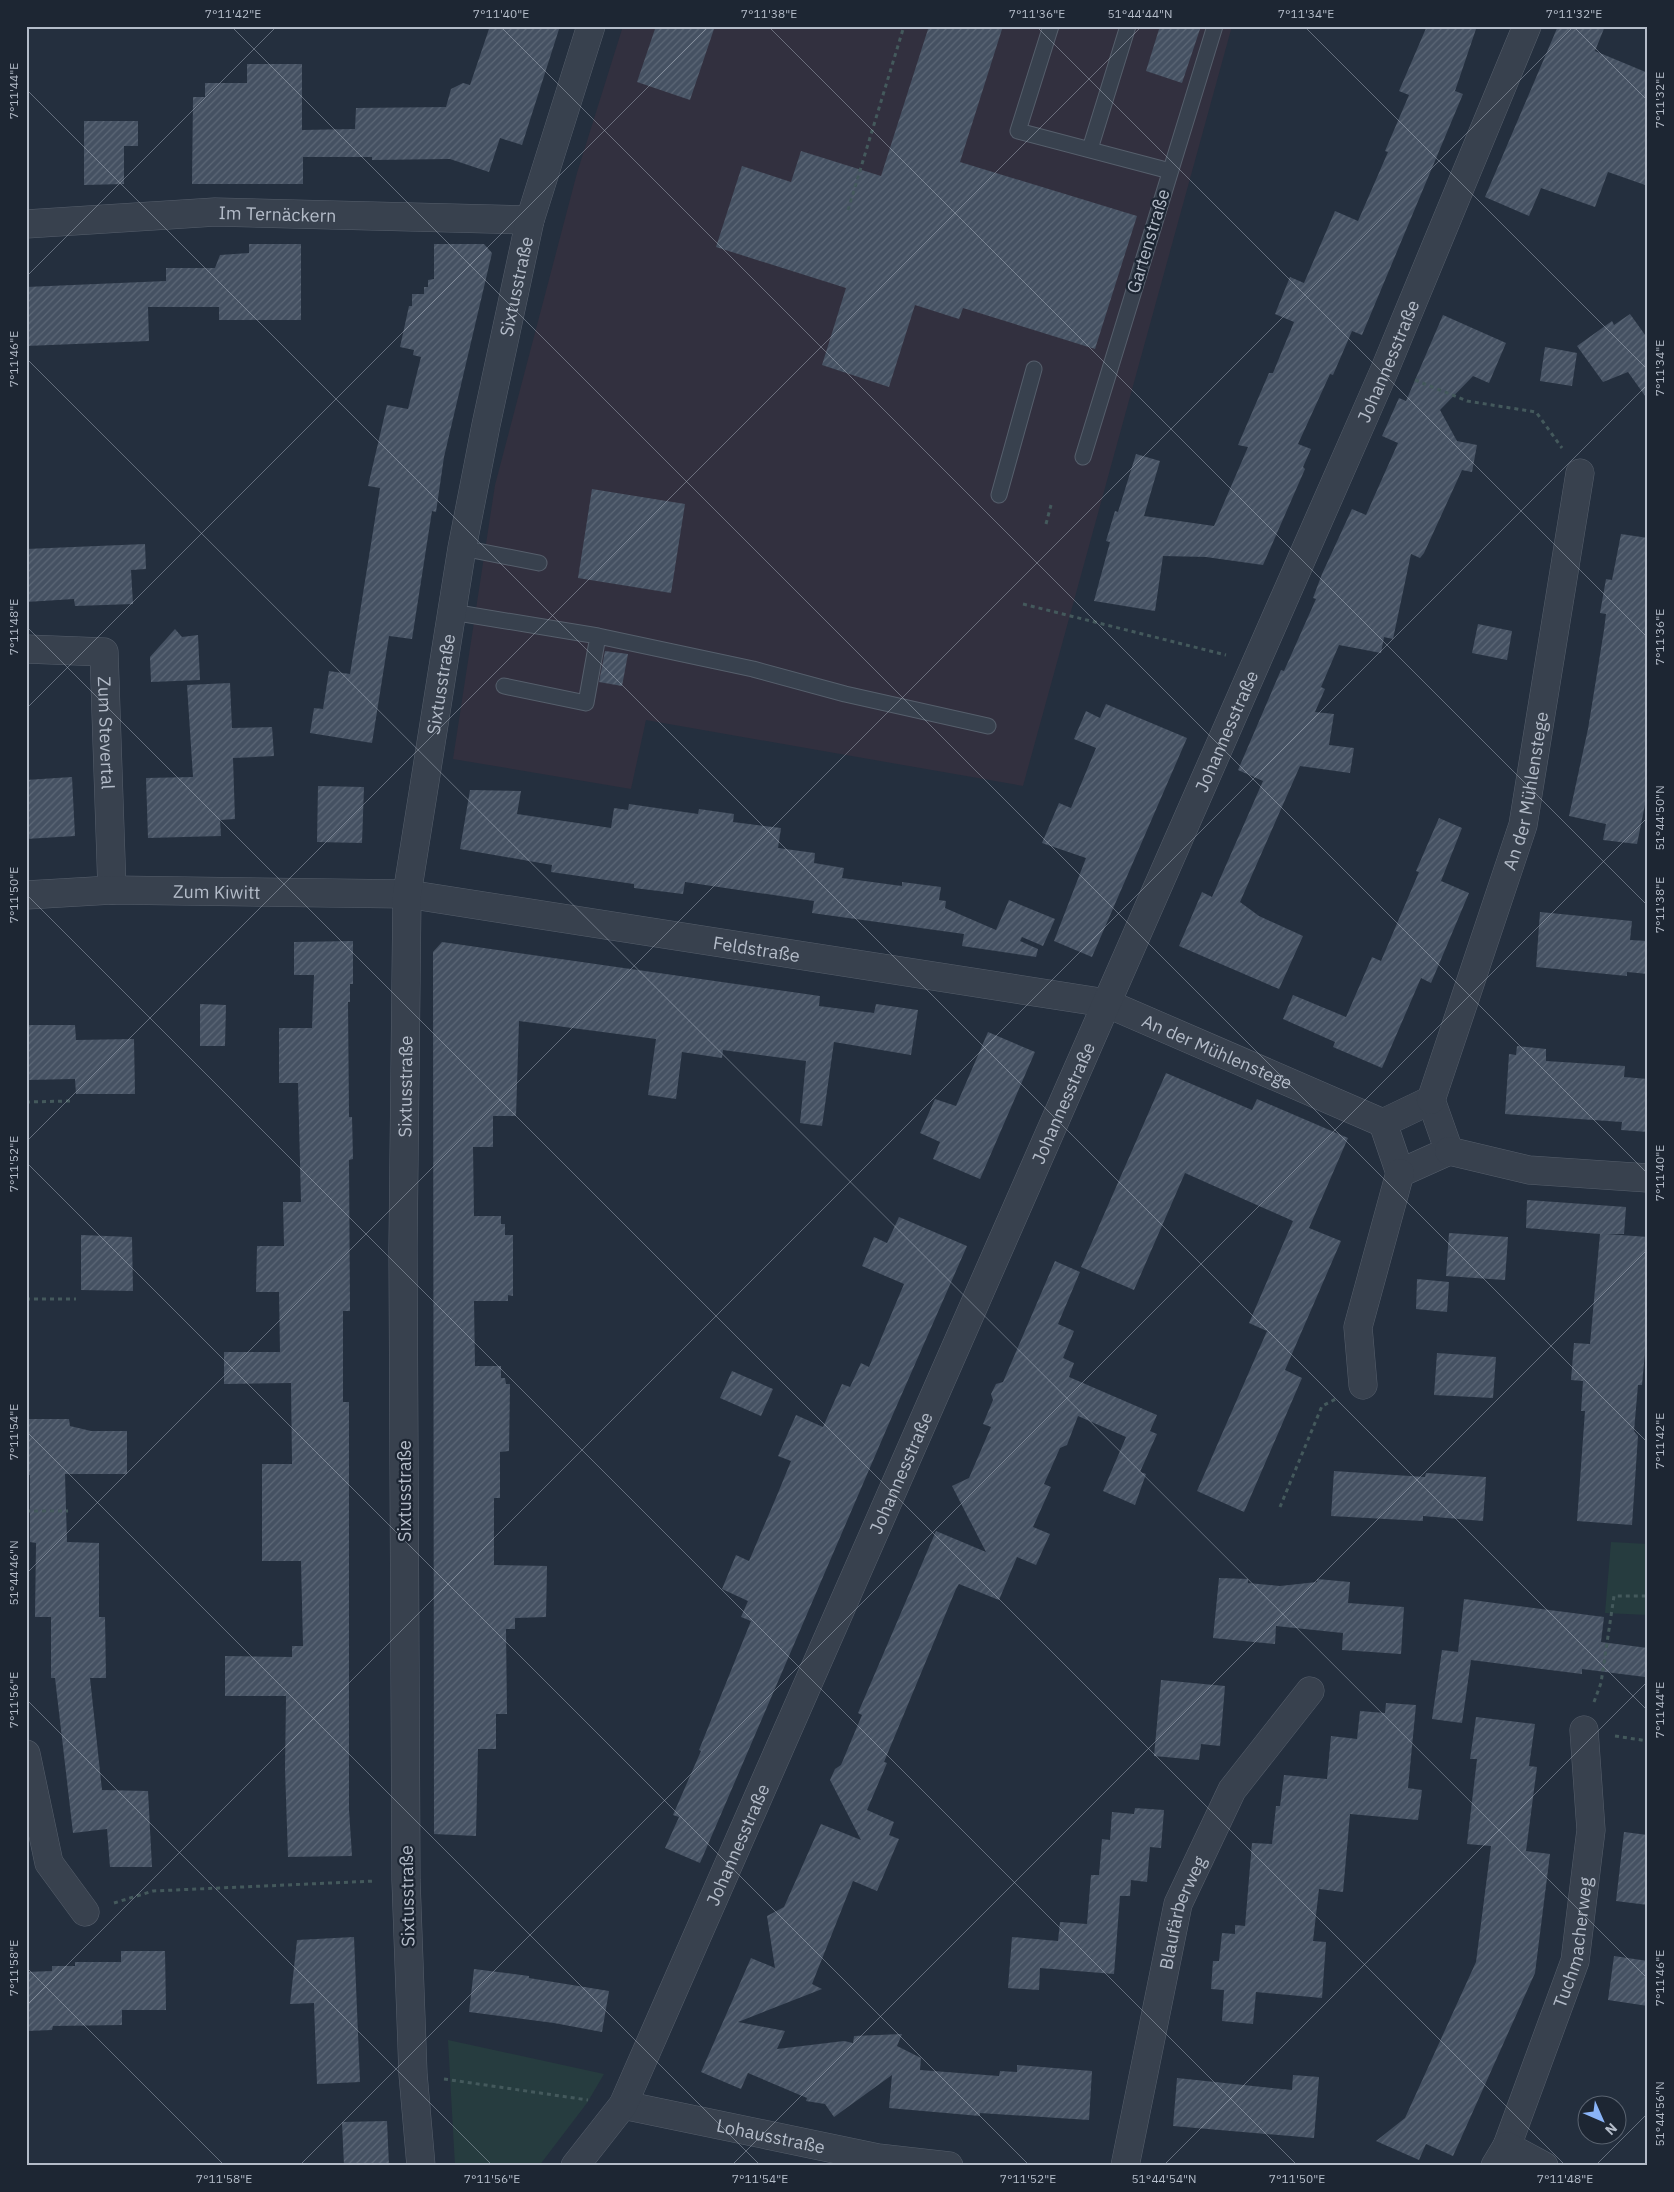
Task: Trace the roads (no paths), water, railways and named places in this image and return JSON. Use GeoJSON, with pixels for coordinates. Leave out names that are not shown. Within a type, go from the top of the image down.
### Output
{"type":"FeatureCollection","features":[{"type":"Feature","properties":{"kind":"street","name":"Sixtusstraße"},"geometry":{"type":"LineString","coordinates":[[421,2166],[413,2074],[406,1880],[403,1248],[407,894],[462,548],[530,220],[591,26]]}},
{"type":"Feature","properties":{"kind":"street","name":"Johannesstraße"},"geometry":{"type":"LineString","coordinates":[[575,2166],[623,2105],[1385,369],[1527,26]]}},
{"type":"Feature","properties":{"kind":"street","name":"Im Ternäckern"},"geometry":{"type":"LineString","coordinates":[[26,224],[215,212],[530,220]]}},
{"type":"Feature","properties":{"kind":"street","name":"An der Mühlenstege"},"geometry":{"type":"LineString","coordinates":[[1431,1100],[1523,825],[1580,473]]}},
{"type":"Feature","properties":{"kind":"street","name":"Zum Stevertal"},"geometry":{"type":"LineString","coordinates":[[26,649],[104,652],[112,890]]}},
{"type":"Feature","properties":{"kind":"street","name":"Zum Kiwitt"},"geometry":{"type":"LineString","coordinates":[[26,895],[112,890],[407,894]]}},
{"type":"Feature","properties":{"kind":"street","name":"Feldstraße"},"geometry":{"type":"LineString","coordinates":[[407,894],[1106,1003]]}},
{"type":"Feature","properties":{"kind":"street","name":"An der Mühlenstege"},"geometry":{"type":"LineString","coordinates":[[1106,1003],[1383,1124]]}},
{"type":"Feature","properties":{"kind":"street"},"geometry":{"type":"LineString","coordinates":[[1363,1385],[1358,1327],[1400,1173],[1383,1124],[1431,1100],[1449,1151]]}},
{"type":"Feature","properties":{"kind":"street"},"geometry":{"type":"LineString","coordinates":[[1400,1173],[1449,1151],[1529,1170],[1648,1178]]}},
{"type":"Feature","properties":{"kind":"street","name":"Blaufärberweg"},"geometry":{"type":"LineString","coordinates":[[1125,2166],[1178,1904],[1232,1790],[1310,1691]]}},
{"type":"Feature","properties":{"kind":"street","name":"Tuchmacherweg"},"geometry":{"type":"LineString","coordinates":[[1501,2156],[1575,1961],[1592,1830],[1584,1730]]}},
{"type":"Feature","properties":{"kind":"street"},"geometry":{"type":"LineString","coordinates":[[26,1754],[49,1862],[85,1912]]}},
{"type":"Feature","properties":{"kind":"street","name":"Lohausstraße"},"geometry":{"type":"LineString","coordinates":[[623,2105],[877,2162],[950,2166]]}},
{"type":"Feature","properties":{"kind":"street"},"geometry":{"type":"LineString","coordinates":[[1501,2156],[1544,2166]]}},
{"type":"Feature","properties":{"kind":"lane"},"geometry":{"type":"LineString","coordinates":[[1052,26],[1018,131],[1170,171]]}},
{"type":"Feature","properties":{"kind":"lane"},"geometry":{"type":"LineString","coordinates":[[1090,149],[1128,26]]}},
{"type":"Feature","properties":{"kind":"lane","name":"Gartenstraße"},"geometry":{"type":"LineString","coordinates":[[1082,457],[1215,26]]}},
{"type":"Feature","properties":{"kind":"lane"},"geometry":{"type":"LineString","coordinates":[[999,495],[1034,369]]}},
{"type":"Feature","properties":{"kind":"lane"},"geometry":{"type":"LineString","coordinates":[[462,548],[539,563]]}},
{"type":"Feature","properties":{"kind":"lane"},"geometry":{"type":"LineString","coordinates":[[452,612],[598,636],[753,669],[845,694],[988,726]]}},
{"type":"Feature","properties":{"kind":"lane"},"geometry":{"type":"LineString","coordinates":[[504,686],[586,704],[598,636]]}}]}
